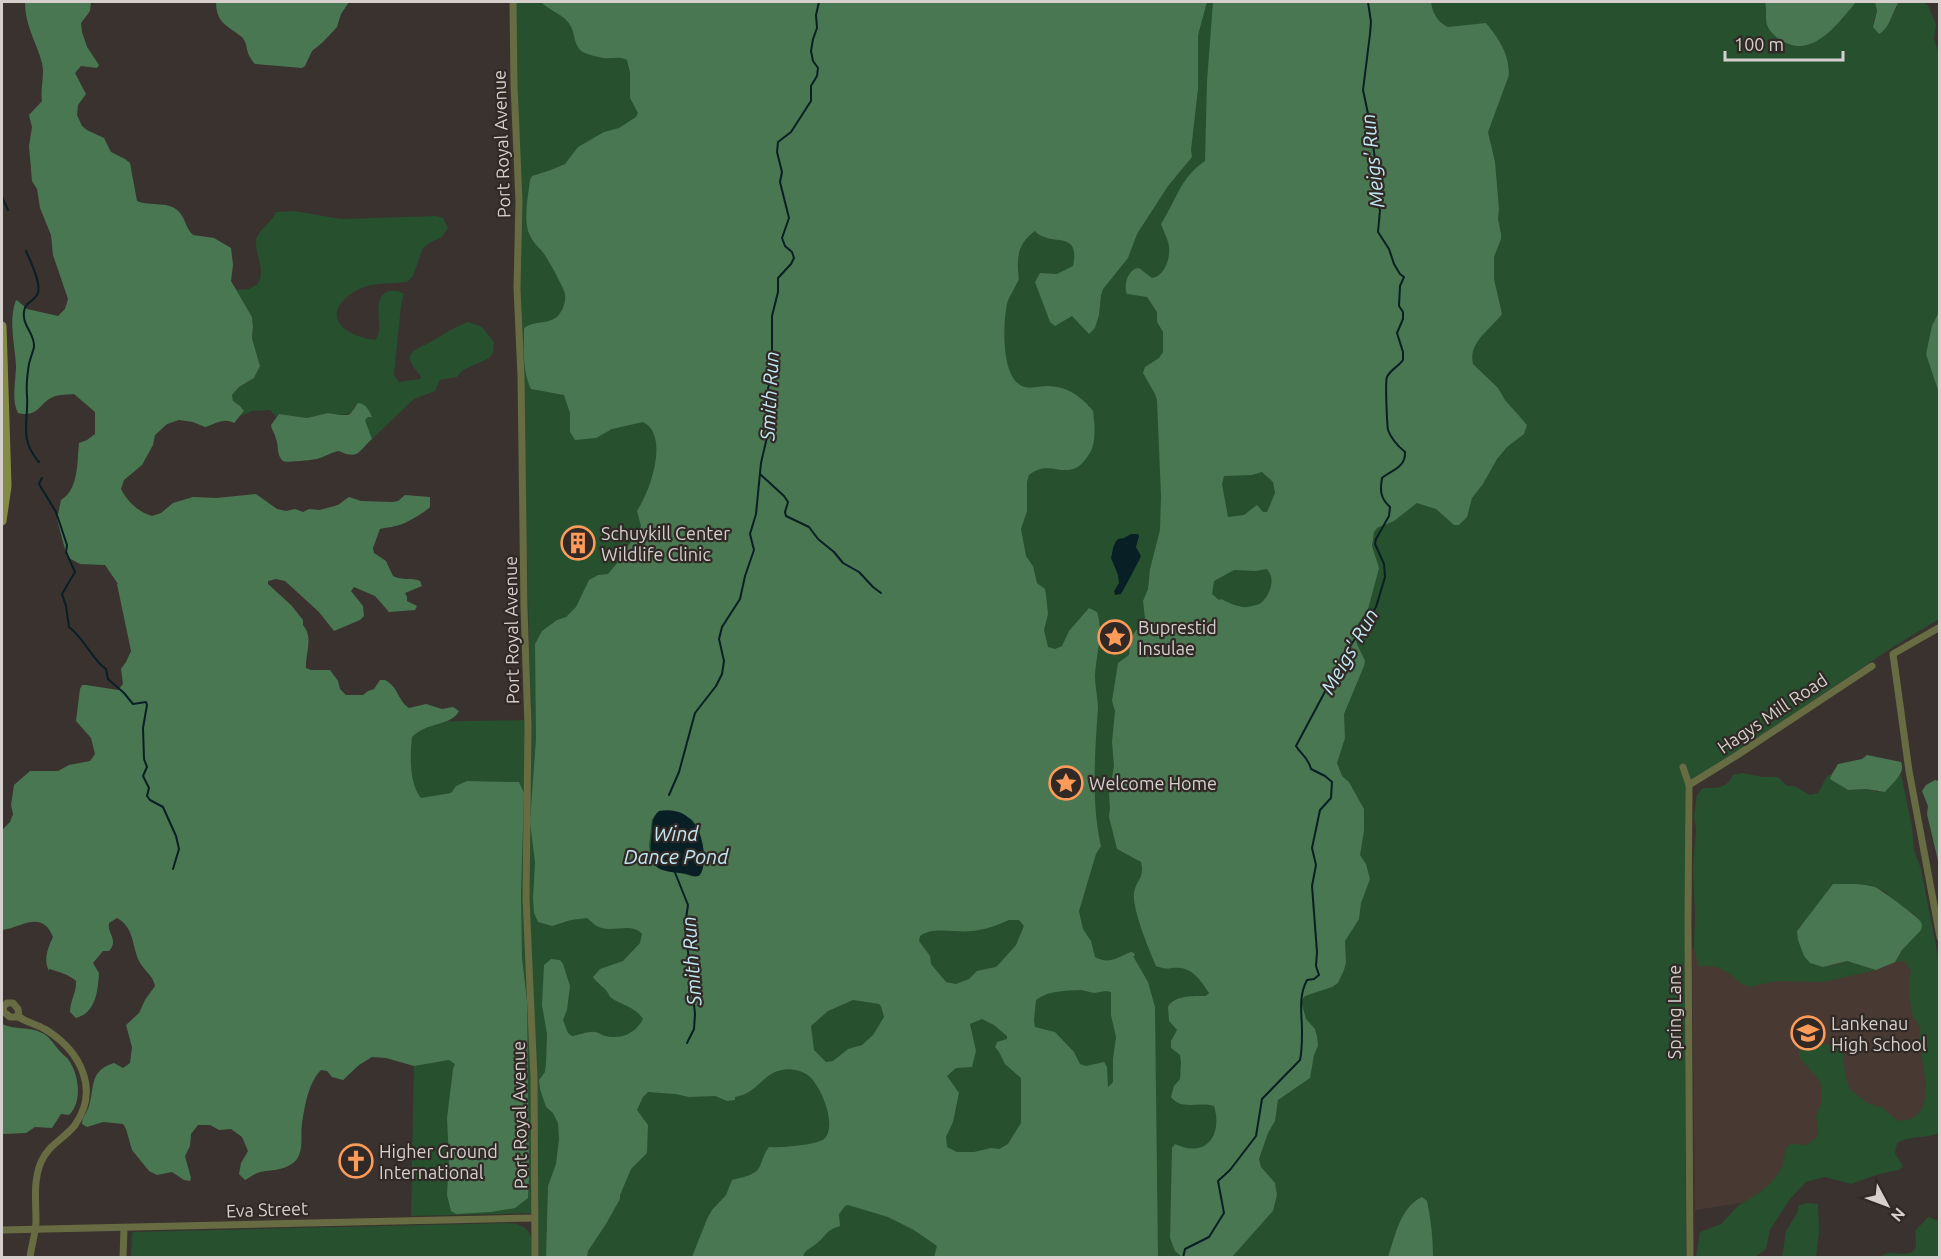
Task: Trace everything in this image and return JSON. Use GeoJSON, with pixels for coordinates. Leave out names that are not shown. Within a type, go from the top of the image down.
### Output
{"type":"FeatureCollection","features":[{"type":"Feature","properties":{"kind":"main road"},"geometry":{"type":"LineString","coordinates":[[2,326],[7,483],[2,521]]}},
{"type":"Feature","properties":{"kind":"street","name":"Port Royal Avenue"},"geometry":{"type":"LineString","coordinates":[[513,2],[519,201],[517,288],[528,724],[526,898],[534,1078],[535,1257]]}},
{"type":"Feature","properties":{"kind":"street"},"geometry":{"type":"LineString","coordinates":[[1940,627],[1893,654],[1909,771],[1940,937]]}},
{"type":"Feature","properties":{"kind":"street","name":"Hagys Mill Road"},"geometry":{"type":"LineString","coordinates":[[1689,785],[1731,760],[1872,666]]}},
{"type":"Feature","properties":{"kind":"street","name":"Spring Lane"},"geometry":{"type":"LineString","coordinates":[[1683,767],[1689,785],[1690,1257]]}},
{"type":"Feature","properties":{"kind":"street"},"geometry":{"type":"LineString","coordinates":[[19,1017],[45,1029],[65,1044],[79,1060],[85,1077],[86,1095],[79,1118],[70,1130],[50,1148],[39,1166],[35,1193],[36,1222],[30,1257]]}},
{"type":"Feature","properties":{"kind":"street","name":"Eva Street"},"geometry":{"type":"LineString","coordinates":[[2,1230],[534,1218]]}},
{"type":"Feature","properties":{"kind":"street"},"geometry":{"type":"LineString","coordinates":[[123,1257],[124,1228]]}},
{"type":"Feature","properties":{"kind":"shaded area","name":"Lankenau High School"},"geometry":{"type":"Polygon","coordinates":[[[1914,925],[1928,1118],[1785,1173],[1748,1202],[1695,1210],[1692,949],[1914,925]]]}},
{"type":"Feature","properties":{"kind":"green space"},"geometry":{"type":"Polygon","coordinates":[[[25,2],[91,2],[90,11],[81,23],[82,32],[87,47],[99,65],[97,68],[81,66],[75,73],[86,94],[78,105],[77,115],[82,126],[104,138],[111,152],[130,163],[137,201],[171,206],[180,213],[193,235],[214,238],[231,248],[233,265],[231,281],[252,317],[252,338],[260,366],[254,378],[239,387],[232,395],[233,401],[244,411],[234,423],[223,421],[205,427],[179,420],[167,424],[155,435],[153,445],[142,465],[124,480],[121,489],[126,498],[138,509],[152,516],[161,513],[173,503],[193,497],[216,498],[256,494],[277,509],[286,511],[295,509],[303,512],[338,505],[349,497],[361,501],[393,502],[405,495],[430,497],[430,507],[419,515],[399,525],[380,529],[373,548],[374,553],[386,561],[393,576],[420,581],[422,586],[405,593],[407,601],[417,606],[415,610],[389,612],[375,596],[354,587],[351,591],[363,606],[364,616],[334,631],[319,612],[285,581],[276,579],[268,581],[268,584],[291,605],[303,620],[309,640],[306,668],[330,670],[338,681],[340,689],[346,695],[363,695],[374,689],[380,680],[385,680],[393,686],[402,702],[409,708],[426,704],[442,709],[453,707],[459,711],[451,719],[424,729],[412,737],[412,777],[421,798],[451,793],[456,786],[467,781],[519,782],[524,793],[521,893],[522,958],[527,1001],[529,1174],[528,1198],[515,1208],[456,1214],[451,1211],[447,1195],[449,1161],[447,1118],[455,1064],[449,1060],[414,1066],[386,1058],[372,1057],[359,1065],[343,1080],[332,1077],[327,1071],[321,1070],[313,1081],[308,1095],[299,1155],[293,1163],[284,1168],[257,1173],[245,1180],[239,1174],[241,1163],[248,1151],[242,1137],[231,1129],[219,1130],[210,1125],[198,1125],[191,1134],[190,1146],[185,1156],[190,1181],[172,1172],[157,1175],[149,1171],[132,1150],[123,1124],[103,1122],[87,1127],[82,1124],[89,1106],[94,1080],[100,1070],[114,1063],[123,1068],[130,1063],[132,1047],[126,1025],[139,1013],[155,986],[139,961],[127,926],[117,918],[109,923],[113,940],[112,947],[109,951],[103,951],[93,963],[99,973],[95,1000],[88,1011],[76,1018],[70,1012],[76,981],[59,972],[49,969],[49,971],[47,967],[47,954],[53,937],[48,929],[43,924],[31,922],[2,930],[2,830],[10,822],[13,814],[11,805],[14,785],[30,771],[58,771],[69,765],[90,761],[95,754],[91,738],[76,721],[80,689],[82,685],[86,685],[118,690],[123,684],[121,669],[131,651],[118,584],[105,565],[80,564],[67,557],[57,519],[61,500],[67,495],[74,482],[79,443],[95,434],[95,412],[74,394],[53,397],[35,411],[25,414],[18,413],[15,402],[16,366],[12,316],[16,300],[27,309],[58,316],[65,309],[68,299],[53,255],[51,235],[40,208],[37,189],[32,181],[29,146],[32,127],[29,115],[42,101],[43,72],[27,19],[25,2]]]}},
{"type":"Feature","properties":{"kind":"green space"},"geometry":{"type":"Polygon","coordinates":[[[216,2],[349,2],[341,14],[337,27],[312,51],[302,68],[255,64],[249,56],[243,38],[221,20],[216,2]]]}},
{"type":"Feature","properties":{"kind":"green space"},"geometry":{"type":"Polygon","coordinates":[[[515,2],[1807,2],[1833,27],[1856,2],[1875,2],[1877,11],[1873,24],[1888,24],[1899,2],[1923,2],[1928,5],[1936,24],[1934,39],[1940,57],[1939,619],[1893,647],[1701,776],[1685,784],[1686,1257],[539,1257],[538,1213],[411,1216],[414,1055],[175,726],[531,720],[515,2]]]}},
{"type":"Feature","properties":{"kind":"green space"},"geometry":{"type":"Polygon","coordinates":[[[541,2],[1207,2],[1198,35],[1198,89],[1192,157],[1168,186],[1137,234],[1128,258],[1103,289],[1095,328],[1089,334],[1072,316],[1055,326],[1050,322],[1035,282],[1040,273],[1057,274],[1073,266],[1073,247],[1063,241],[1041,236],[1035,231],[1026,239],[1019,252],[1018,280],[1008,301],[1005,323],[1006,359],[1014,379],[1026,387],[1047,386],[1074,393],[1093,412],[1095,432],[1093,444],[1083,462],[1076,468],[1068,470],[1046,468],[1029,475],[1027,511],[1021,529],[1026,556],[1033,566],[1037,583],[1045,589],[1048,614],[1044,630],[1048,647],[1055,649],[1062,646],[1069,631],[1089,608],[1097,612],[1099,620],[1100,636],[1095,676],[1098,708],[1095,777],[1096,812],[1101,846],[1096,854],[1079,911],[1083,929],[1091,941],[1095,957],[1109,960],[1134,953],[1135,956],[1133,956],[1148,982],[1155,1007],[1158,1257],[934,1257],[937,1246],[914,1230],[888,1217],[848,1205],[839,1214],[840,1226],[806,1251],[803,1257],[692,1257],[707,1219],[726,1195],[732,1180],[755,1172],[769,1147],[814,1143],[824,1139],[828,1133],[829,1116],[823,1097],[814,1081],[800,1071],[789,1069],[775,1072],[749,1092],[735,1097],[735,1100],[727,1101],[715,1096],[689,1097],[648,1092],[637,1110],[648,1125],[647,1153],[631,1169],[620,1199],[588,1251],[587,1257],[546,1257],[548,1186],[556,1164],[559,1139],[558,1123],[553,1113],[546,1107],[539,1080],[545,1072],[546,1063],[547,1034],[542,1005],[544,965],[551,959],[560,960],[563,964],[570,986],[567,1010],[563,1020],[568,1033],[572,1036],[593,1032],[611,1037],[622,1036],[632,1032],[643,1019],[632,1009],[610,997],[593,977],[600,969],[623,961],[640,943],[642,934],[638,930],[627,928],[604,929],[594,925],[587,918],[552,926],[538,922],[534,913],[535,862],[530,822],[536,739],[535,644],[542,631],[557,620],[566,617],[576,607],[589,580],[598,575],[608,574],[634,539],[641,526],[637,511],[652,478],[656,451],[651,429],[643,422],[612,429],[596,438],[575,440],[570,432],[570,413],[564,395],[531,389],[526,375],[524,328],[550,321],[558,316],[564,306],[565,297],[562,285],[551,265],[528,231],[526,212],[530,180],[532,176],[565,164],[578,147],[604,132],[619,128],[636,117],[638,113],[630,98],[630,72],[627,60],[603,58],[581,51],[567,21],[541,2]],[[690,818],[652,819],[649,846],[651,860],[680,873],[695,877],[701,874],[703,861],[701,836],[690,818]],[[1009,920],[991,927],[966,931],[931,931],[920,936],[919,941],[930,956],[931,964],[946,982],[956,984],[969,979],[977,971],[996,967],[1016,945],[1024,926],[1019,920],[1009,920]],[[1111,992],[1052,993],[1036,1000],[1035,1027],[1055,1032],[1074,1052],[1080,1064],[1086,1066],[1104,1062],[1107,1067],[1108,1087],[1113,1082],[1116,1037],[1111,1015],[1111,992]],[[853,1000],[828,1011],[811,1026],[814,1050],[826,1062],[833,1061],[848,1049],[862,1045],[873,1035],[884,1017],[879,1004],[853,1000]],[[982,1019],[970,1024],[976,1051],[972,1067],[956,1068],[947,1076],[959,1093],[953,1122],[946,1137],[947,1147],[957,1152],[999,1149],[1008,1144],[1021,1123],[1021,1078],[1005,1064],[995,1047],[997,1042],[1007,1039],[1007,1036],[982,1019]]]}},
{"type":"Feature","properties":{"kind":"green space"},"geometry":{"type":"Polygon","coordinates":[[[1213,2],[1431,2],[1436,17],[1448,27],[1486,23],[1502,47],[1509,67],[1509,75],[1488,132],[1495,162],[1501,234],[1494,257],[1494,279],[1502,314],[1481,337],[1472,356],[1473,364],[1498,388],[1505,400],[1527,425],[1524,434],[1507,447],[1497,459],[1472,498],[1467,517],[1459,525],[1454,525],[1436,509],[1417,503],[1394,521],[1377,528],[1374,532],[1372,546],[1379,568],[1368,609],[1354,630],[1357,644],[1365,661],[1344,714],[1345,738],[1337,763],[1342,776],[1349,782],[1364,809],[1364,831],[1360,855],[1366,864],[1370,879],[1361,903],[1359,919],[1345,941],[1346,963],[1338,983],[1305,996],[1301,1001],[1306,1019],[1315,1029],[1318,1046],[1310,1078],[1278,1100],[1275,1121],[1259,1159],[1261,1167],[1275,1183],[1277,1195],[1273,1211],[1232,1257],[1183,1258],[1175,1251],[1170,1238],[1172,1148],[1175,1144],[1186,1148],[1203,1146],[1214,1135],[1216,1117],[1214,1106],[1180,1104],[1171,1097],[1174,1086],[1180,1079],[1181,1062],[1180,1055],[1171,1048],[1171,1041],[1177,1030],[1169,1021],[1168,1007],[1179,998],[1206,996],[1209,993],[1193,973],[1180,968],[1167,969],[1156,966],[1142,930],[1134,900],[1135,889],[1142,872],[1141,862],[1117,849],[1109,817],[1109,794],[1114,766],[1112,742],[1115,711],[1112,701],[1118,663],[1129,655],[1133,635],[1145,618],[1143,601],[1148,589],[1150,569],[1160,530],[1157,400],[1143,373],[1145,367],[1159,358],[1163,352],[1163,332],[1157,322],[1157,312],[1147,297],[1127,294],[1126,282],[1129,274],[1135,269],[1139,268],[1152,278],[1161,273],[1167,264],[1169,247],[1161,224],[1184,182],[1205,161],[1207,81],[1213,2]],[[1262,472],[1252,475],[1224,476],[1222,484],[1228,517],[1244,515],[1257,505],[1263,512],[1267,512],[1275,493],[1273,482],[1262,472]],[[1266,569],[1234,570],[1214,581],[1212,594],[1219,600],[1241,607],[1259,604],[1268,594],[1272,580],[1266,569]]]}},
{"type":"Feature","properties":{"kind":"green space"},"geometry":{"type":"Polygon","coordinates":[[[1765,2],[1856,2],[1825,36],[1806,45],[1795,46],[1784,42],[1770,30],[1766,22],[1765,2]]]}},
{"type":"Feature","properties":{"kind":"green space"},"geometry":{"type":"Polygon","coordinates":[[[1875,2],[1899,2],[1888,24],[1879,34],[1873,27],[1877,11],[1875,2]]]}},
{"type":"Feature","properties":{"kind":"green space"},"geometry":{"type":"Polygon","coordinates":[[[294,211],[341,219],[436,216],[443,218],[448,228],[442,237],[423,248],[413,276],[407,282],[376,284],[359,289],[339,306],[338,321],[351,333],[375,340],[379,332],[378,308],[381,297],[384,293],[392,291],[404,294],[394,375],[399,382],[420,379],[421,376],[414,368],[410,357],[415,350],[468,322],[482,327],[494,342],[493,353],[489,358],[463,370],[457,377],[440,380],[435,391],[414,399],[372,439],[365,420],[371,417],[355,406],[351,413],[340,415],[328,413],[307,418],[279,414],[276,417],[270,410],[252,411],[241,416],[244,411],[232,401],[232,395],[239,387],[254,378],[260,366],[252,338],[252,317],[236,290],[249,289],[258,284],[261,267],[256,240],[259,233],[276,212],[294,211]]]}},
{"type":"Feature","properties":{"kind":"green space"},"geometry":{"type":"Polygon","coordinates":[[[1939,312],[1939,393],[1926,354],[1932,326],[1939,312]]]}},
{"type":"Feature","properties":{"kind":"green space"},"geometry":{"type":"Polygon","coordinates":[[[358,403],[365,406],[372,417],[365,420],[372,439],[357,453],[350,455],[339,451],[317,459],[293,462],[285,462],[281,459],[271,425],[279,414],[307,418],[328,413],[348,415],[358,403]]]}},
{"type":"Feature","properties":{"kind":"green space"},"geometry":{"type":"Polygon","coordinates":[[[1867,755],[1901,762],[1900,774],[1885,792],[1866,789],[1848,790],[1830,779],[1838,764],[1862,759],[1867,755]]]}},
{"type":"Feature","properties":{"kind":"green space"},"geometry":{"type":"Polygon","coordinates":[[[1742,773],[1778,777],[1787,786],[1794,786],[1810,795],[1818,793],[1827,776],[1832,774],[1831,779],[1848,790],[1866,789],[1878,792],[1901,774],[1912,827],[1914,850],[1921,869],[1939,962],[1939,1133],[1897,1143],[1895,1153],[1903,1166],[1899,1170],[1851,1184],[1825,1177],[1806,1182],[1790,1199],[1770,1230],[1766,1249],[1755,1257],[1696,1257],[1700,1232],[1721,1224],[1738,1206],[1763,1190],[1782,1167],[1786,1148],[1791,1144],[1807,1145],[1817,1137],[1816,1116],[1822,1101],[1822,1088],[1819,1080],[1799,1057],[1799,1050],[1807,1040],[1829,1045],[1839,1043],[1842,1045],[1845,1074],[1850,1089],[1867,1103],[1883,1108],[1897,1121],[1918,1114],[1925,1099],[1926,1090],[1920,1028],[1913,1016],[1910,999],[1911,970],[1904,961],[1895,962],[1905,946],[1915,915],[1900,906],[1884,891],[1872,886],[1854,884],[1819,903],[1799,927],[1832,966],[1847,961],[1876,970],[1824,982],[1776,981],[1749,987],[1719,968],[1698,966],[1694,947],[1693,867],[1696,830],[1694,816],[1697,795],[1703,788],[1721,787],[1733,775],[1742,773]]]}},
{"type":"Feature","properties":{"kind":"green space"},"geometry":{"type":"Polygon","coordinates":[[[1935,780],[1939,781],[1939,865],[1927,814],[1928,806],[1922,791],[1926,785],[1935,780]]]}},
{"type":"Feature","properties":{"kind":"green space"},"geometry":{"type":"Polygon","coordinates":[[[1833,884],[1860,884],[1875,887],[1920,921],[1921,930],[1902,950],[1895,962],[1876,970],[1847,961],[1823,967],[1810,963],[1804,956],[1797,931],[1833,884]]]}},
{"type":"Feature","properties":{"kind":"green space"},"geometry":{"type":"Polygon","coordinates":[[[2,1024],[32,1029],[44,1034],[72,1065],[78,1088],[76,1103],[69,1115],[61,1114],[52,1128],[35,1127],[26,1133],[2,1134],[2,1024]]]}},
{"type":"Feature","properties":{"kind":"green space"},"geometry":{"type":"Polygon","coordinates":[[[1422,1197],[1427,1201],[1433,1257],[1388,1257],[1403,1215],[1422,1197]]]}},
{"type":"Feature","properties":{"kind":"green space"},"geometry":{"type":"Polygon","coordinates":[[[1818,1204],[1819,1232],[1816,1257],[1782,1257],[1786,1231],[1799,1205],[1818,1204]]]}},
{"type":"Feature","properties":{"kind":"green space"},"geometry":{"type":"Polygon","coordinates":[[[1928,1217],[1939,1221],[1939,1257],[1879,1257],[1889,1253],[1913,1252],[1916,1247],[1915,1231],[1928,1217]]]}},
{"type":"Feature","properties":{"kind":"green space"},"geometry":{"type":"Polygon","coordinates":[[[509,1223],[527,1229],[531,1238],[532,1258],[131,1258],[132,1233],[134,1232],[509,1223]]]}},
{"type":"Feature","properties":{"kind":"water"},"geometry":{"type":"Polygon","coordinates":[[[1131,534],[1139,536],[1136,547],[1141,556],[1121,594],[1115,595],[1114,591],[1119,583],[1111,558],[1113,548],[1118,539],[1131,534]]]}},
{"type":"Feature","properties":{"kind":"water","name":"Wind Dance Pond"},"geometry":{"type":"Polygon","coordinates":[[[659,811],[678,812],[692,821],[697,828],[704,854],[702,871],[699,876],[669,872],[656,867],[651,857],[651,850],[653,823],[659,811]]]}},
{"type":"Feature","properties":{"kind":"waterway","name":"Smith Run"},"geometry":{"type":"LineString","coordinates":[[669,795],[679,772],[695,713],[716,686],[722,674],[724,661],[719,639],[722,627],[740,599],[754,550],[750,534],[756,514],[761,463],[771,420],[768,388],[772,377],[772,316],[778,292],[778,278],[794,258],[782,238],[789,218],[780,182],[782,172],[777,152],[778,142],[791,132],[811,101],[811,86],[817,76],[818,68],[813,61],[811,51],[817,28],[816,15],[819,2]]}},
{"type":"Feature","properties":{"kind":"waterway","name":"Meigs' Run"},"geometry":{"type":"LineString","coordinates":[[1183,1258],[1185,1249],[1209,1237],[1224,1213],[1218,1181],[1230,1170],[1256,1136],[1262,1099],[1300,1060],[1302,993],[1307,980],[1319,975],[1316,966],[1312,886],[1316,865],[1312,848],[1320,810],[1331,798],[1332,782],[1311,769],[1306,758],[1296,746],[1345,654],[1376,607],[1385,577],[1384,564],[1375,544],[1389,516],[1390,507],[1381,494],[1382,478],[1398,468],[1405,457],[1405,452],[1388,430],[1387,377],[1403,360],[1397,333],[1403,319],[1403,312],[1399,306],[1400,286],[1404,277],[1394,264],[1389,249],[1378,232],[1379,188],[1363,90],[1371,22],[1368,2]]}},
{"type":"Feature","properties":{"kind":"waterway"},"geometry":{"type":"LineString","coordinates":[[2,197],[8,210]]}},
{"type":"Feature","properties":{"kind":"waterway"},"geometry":{"type":"LineString","coordinates":[[26,251],[38,286],[37,295],[26,306],[24,312],[25,321],[34,342],[27,376],[26,430],[29,445],[39,462]]}},
{"type":"Feature","properties":{"kind":"waterway"},"geometry":{"type":"LineString","coordinates":[[760,474],[788,502],[786,516],[809,527],[843,563],[859,572],[881,593]]}},
{"type":"Feature","properties":{"kind":"waterway"},"geometry":{"type":"LineString","coordinates":[[42,478],[39,484],[56,512],[67,545],[66,552],[75,572],[62,594],[69,627],[106,669],[108,679],[133,704],[146,702],[143,728],[144,759],[147,767],[143,776],[149,788],[147,796],[163,807],[176,836],[179,849],[173,869]]}},
{"type":"Feature","properties":{"kind":"waterway","name":"Smith Run"},"geometry":{"type":"LineString","coordinates":[[674,870],[688,905],[685,925],[695,1014],[694,1029],[687,1043]]}},
{"type":"Feature","properties":{"kind":"place","name":"Schuykill Center Wildlife Clinic"},"geometry":{"type":"Point","coordinates":[578,543]}},
{"type":"Feature","properties":{"kind":"place","name":"Buprestid Insulae"},"geometry":{"type":"Point","coordinates":[1115,637]}},
{"type":"Feature","properties":{"kind":"place","name":"Welcome Home"},"geometry":{"type":"Point","coordinates":[1066,783]}},
{"type":"Feature","properties":{"kind":"place","name":"Lankenau High School"},"geometry":{"type":"Point","coordinates":[1808,1033]}},
{"type":"Feature","properties":{"kind":"place","name":"Higher Ground International"},"geometry":{"type":"Point","coordinates":[356,1161]}}]}
